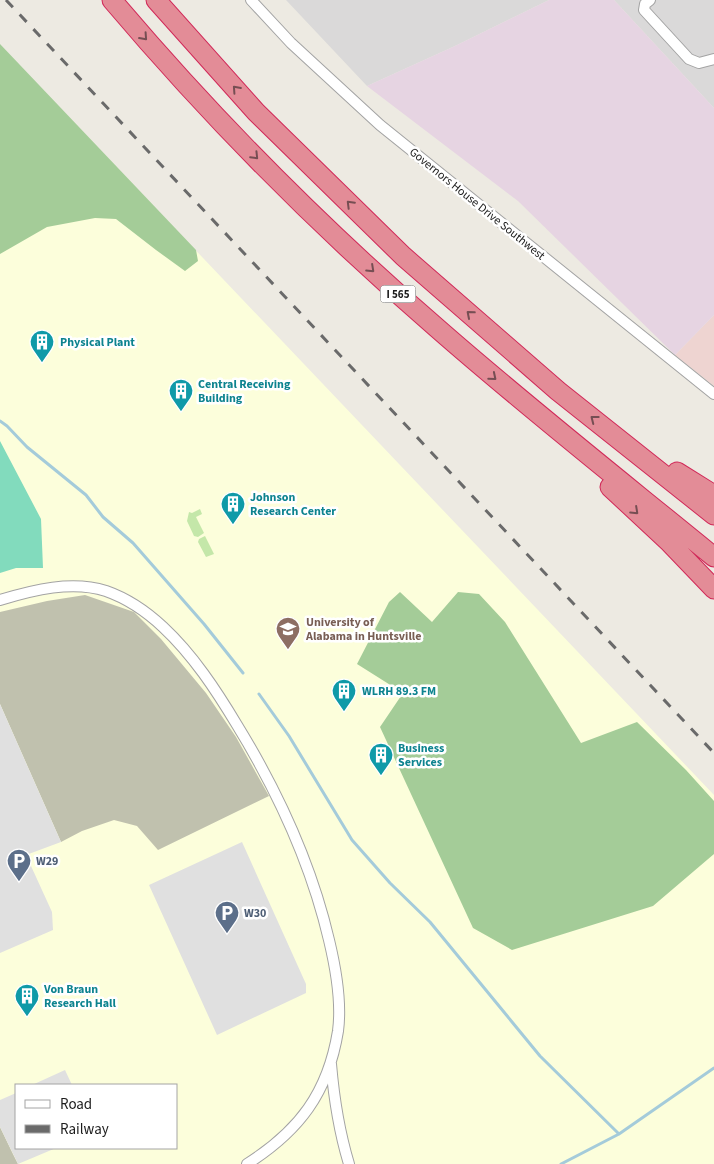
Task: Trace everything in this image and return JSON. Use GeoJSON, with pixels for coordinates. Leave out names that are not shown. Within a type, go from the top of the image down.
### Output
{"type":"FeatureCollection","features":[{"type":"Feature","properties":{"kind":"highway","name":"I 565"},"geometry":{"type":"LineString","coordinates":[[112,0],[214,113],[312,214],[435,327],[552,426],[714,557]]}},
{"type":"Feature","properties":{"kind":"highway","name":"I 565"},"geometry":{"type":"LineString","coordinates":[[156,0],[256,112],[402,256],[558,391],[714,515]]}},
{"type":"Feature","properties":{"kind":"highway"},"geometry":{"type":"LineString","coordinates":[[552,426],[617,494],[668,541],[714,589]]}},
{"type":"Feature","properties":{"kind":"highway"},"geometry":{"type":"LineString","coordinates":[[615,435],[714,495]]}},
{"type":"Feature","properties":{"kind":"street","name":"Governors House Drive Southwest"},"geometry":{"type":"LineString","coordinates":[[251,0],[296,48],[380,125],[714,394]]}},
{"type":"Feature","properties":{"kind":"street"},"geometry":{"type":"LineString","coordinates":[[650,0],[645,4],[644,10],[689,59],[698,63],[714,59]]}},
{"type":"Feature","properties":{"kind":"street"},"geometry":{"type":"LineString","coordinates":[[0,600],[22,593],[78,586],[106,591],[136,606],[163,627],[193,660],[222,700],[252,749],[278,798],[304,855],[324,918],[334,961],[339,996],[338,1029],[331,1062],[319,1093],[300,1119],[276,1143],[246,1164]]}},
{"type":"Feature","properties":{"kind":"street"},"geometry":{"type":"LineString","coordinates":[[331,1062],[337,1118],[349,1164]]}},
{"type":"Feature","properties":{"kind":"shaded area"},"geometry":{"type":"Polygon","coordinates":[[[286,0],[549,0],[367,86],[286,0]]]}},
{"type":"Feature","properties":{"kind":"shaded area"},"geometry":{"type":"Polygon","coordinates":[[[549,0],[614,0],[714,108],[714,315],[675,355],[518,201],[367,86],[549,0]]]}},
{"type":"Feature","properties":{"kind":"shaded area"},"geometry":{"type":"Polygon","coordinates":[[[614,0],[714,0],[714,108],[614,0]]]}},
{"type":"Feature","properties":{"kind":"shaded area","name":"University of Alabama in Huntsville"},"geometry":{"type":"Polygon","coordinates":[[[66,114],[714,795],[714,1164],[0,1164],[0,148],[66,114]]]}},
{"type":"Feature","properties":{"kind":"shaded area"},"geometry":{"type":"Polygon","coordinates":[[[714,315],[714,386],[675,355],[714,315]]]}},
{"type":"Feature","properties":{"kind":"shaded area"},"geometry":{"type":"Polygon","coordinates":[[[85,595],[134,612],[161,639],[206,693],[236,737],[269,796],[158,850],[137,826],[114,820],[82,831],[61,842],[0,704],[0,612],[47,601],[85,595]]]}},
{"type":"Feature","properties":{"kind":"shaded area"},"geometry":{"type":"Polygon","coordinates":[[[0,704],[61,842],[26,855],[52,912],[53,930],[0,953],[0,704]]]}},
{"type":"Feature","properties":{"kind":"shaded area","name":"W30"},"geometry":{"type":"Polygon","coordinates":[[[242,842],[306,984],[306,993],[217,1035],[149,885],[242,842]]]}},
{"type":"Feature","properties":{"kind":"shaded area"},"geometry":{"type":"Polygon","coordinates":[[[65,1070],[72,1084],[34,1084],[65,1070]]]}},
{"type":"Feature","properties":{"kind":"shaded area"},"geometry":{"type":"Polygon","coordinates":[[[15,1093],[15,1149],[54,1149],[18,1164],[0,1127],[0,1100],[15,1093]]]}},
{"type":"Feature","properties":{"kind":"shaded area"},"geometry":{"type":"Polygon","coordinates":[[[0,1127],[12,1152],[18,1164],[0,1164],[0,1127]]]}},
{"type":"Feature","properties":{"kind":"green space"},"geometry":{"type":"Polygon","coordinates":[[[0,44],[196,250],[198,261],[185,271],[116,219],[95,218],[47,227],[0,254],[0,44]]]}},
{"type":"Feature","properties":{"kind":"green space"},"geometry":{"type":"Polygon","coordinates":[[[0,441],[41,519],[43,568],[16,568],[0,573],[0,441]]]}},
{"type":"Feature","properties":{"kind":"green space"},"geometry":{"type":"Polygon","coordinates":[[[200,509],[202,514],[196,517],[204,533],[198,537],[194,536],[187,521],[189,512],[192,513],[200,509]]]}},
{"type":"Feature","properties":{"kind":"green space"},"geometry":{"type":"Polygon","coordinates":[[[205,536],[214,554],[206,557],[198,542],[199,539],[205,536]]]}},
{"type":"Feature","properties":{"kind":"green space"},"geometry":{"type":"Polygon","coordinates":[[[400,592],[432,622],[458,592],[479,594],[505,622],[581,743],[637,722],[686,770],[714,801],[714,854],[653,906],[512,950],[473,928],[380,727],[403,693],[357,664],[389,602],[400,592]]]}},
{"type":"Feature","properties":{"kind":"waterway"},"geometry":{"type":"LineString","coordinates":[[0,421],[27,447],[86,495],[103,517],[133,543],[204,624],[243,673]]}},
{"type":"Feature","properties":{"kind":"waterway"},"geometry":{"type":"LineString","coordinates":[[259,694],[289,736],[352,840],[390,883],[430,922],[540,1056],[619,1134]]}},
{"type":"Feature","properties":{"kind":"waterway"},"geometry":{"type":"LineString","coordinates":[[561,1164],[619,1134],[714,1068]]}},
{"type":"Feature","properties":{"kind":"railway"},"geometry":{"type":"LineString","coordinates":[[6,0],[714,753]]}},
{"type":"Feature","properties":{"kind":"place","name":"Physical Plant"},"geometry":{"type":"Point","coordinates":[42,363]}},
{"type":"Feature","properties":{"kind":"place","name":"Central Receiving Building"},"geometry":{"type":"Point","coordinates":[181,412]}},
{"type":"Feature","properties":{"kind":"place","name":"Johnson Research Center"},"geometry":{"type":"Point","coordinates":[233,525]}},
{"type":"Feature","properties":{"kind":"place","name":"University of Alabama in Huntsville"},"geometry":{"type":"Point","coordinates":[288,650]}},
{"type":"Feature","properties":{"kind":"place","name":"WLRH 89.3 FM"},"geometry":{"type":"Point","coordinates":[344,712]}},
{"type":"Feature","properties":{"kind":"place","name":"Business Services"},"geometry":{"type":"Point","coordinates":[381,776]}},
{"type":"Feature","properties":{"kind":"place","name":"W29"},"geometry":{"type":"Point","coordinates":[19,882]}},
{"type":"Feature","properties":{"kind":"place","name":"W30"},"geometry":{"type":"Point","coordinates":[227,934]}},
{"type":"Feature","properties":{"kind":"place","name":"Von Braun Research Hall"},"geometry":{"type":"Point","coordinates":[27,1017]}}]}
